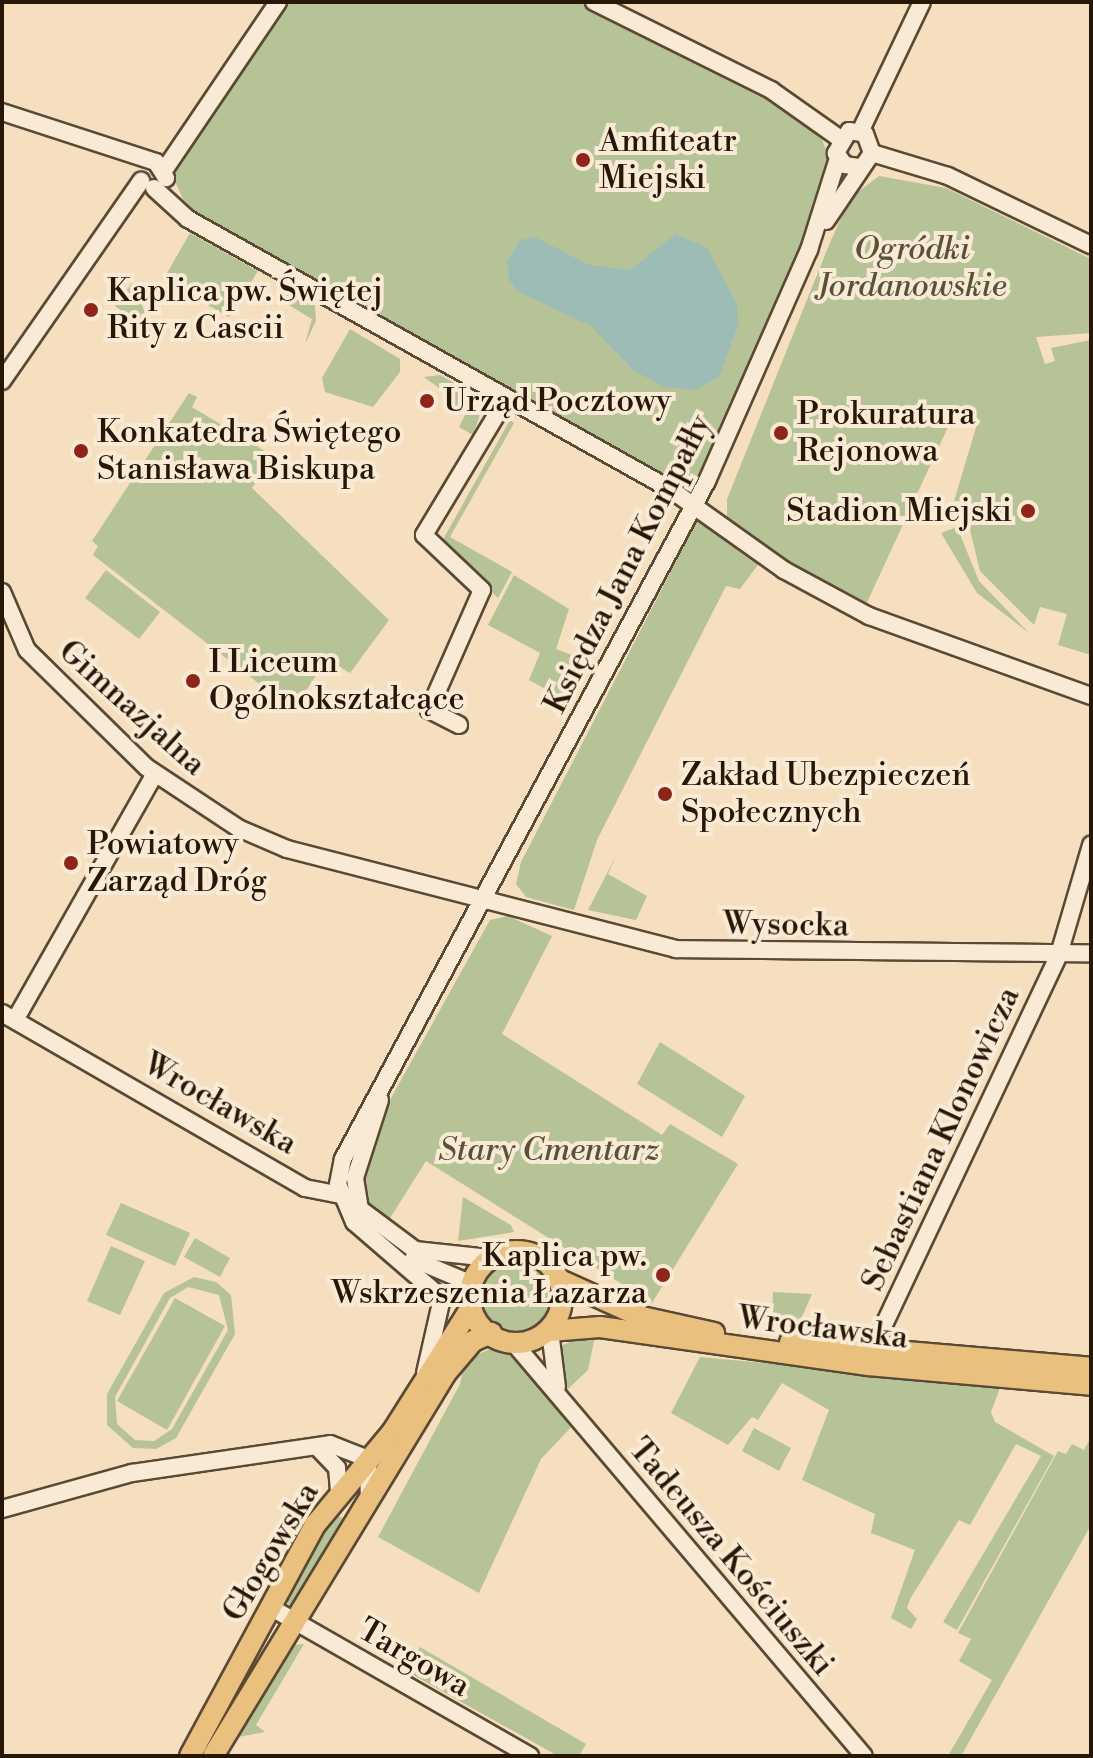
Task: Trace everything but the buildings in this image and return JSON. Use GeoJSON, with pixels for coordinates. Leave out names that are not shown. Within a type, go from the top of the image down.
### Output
{"type":"FeatureCollection","features":[{"type":"Feature","properties":{"kind":"main road"},"geometry":{"type":"LineString","coordinates":[[532,1255],[560,1280],[562,1299],[550,1331],[512,1341],[491,1333],[470,1309],[470,1283],[490,1258],[532,1255]]}},
{"type":"Feature","properties":{"kind":"main road","name":"Wrocławska"},"geometry":{"type":"LineString","coordinates":[[560,1280],[671,1324],[754,1339],[1091,1368]]}},
{"type":"Feature","properties":{"kind":"main road","name":"Głogowska"},"geometry":{"type":"LineString","coordinates":[[190,1756],[270,1607],[339,1492],[368,1459],[470,1309]]}},
{"type":"Feature","properties":{"kind":"main road","name":"Wrocławska"},"geometry":{"type":"LineString","coordinates":[[550,1331],[600,1327],[868,1365],[1091,1385]]}},
{"type":"Feature","properties":{"kind":"main road","name":"Głogowska"},"geometry":{"type":"LineString","coordinates":[[213,1756],[370,1507],[445,1374],[473,1341],[491,1333]]}},
{"type":"Feature","properties":{"kind":"street"},"geometry":{"type":"LineString","coordinates":[[2,381],[278,2]]}},
{"type":"Feature","properties":{"kind":"street"},"geometry":{"type":"LineString","coordinates":[[594,2],[771,90],[839,138],[860,132],[922,2]]}},
{"type":"Feature","properties":{"kind":"street"},"geometry":{"type":"LineString","coordinates":[[2,112],[97,143],[152,176],[198,223],[695,506],[784,570],[869,616],[1091,696]]}},
{"type":"Feature","properties":{"kind":"street"},"geometry":{"type":"LineString","coordinates":[[860,132],[872,153],[948,176],[1091,245]]}},
{"type":"Feature","properties":{"kind":"street","name":"Księdza Jana Kompałły"},"geometry":{"type":"LineString","coordinates":[[347,1190],[343,1159],[487,898],[695,506],[809,250],[838,158],[839,138]]}},
{"type":"Feature","properties":{"kind":"street","name":"Księdza Jana Kompałły"},"geometry":{"type":"LineString","coordinates":[[809,250],[860,167],[872,153]]}},
{"type":"Feature","properties":{"kind":"street"},"geometry":{"type":"LineString","coordinates":[[838,158],[860,167]]}},
{"type":"Feature","properties":{"kind":"street"},"geometry":{"type":"LineString","coordinates":[[459,725],[429,710],[482,590],[424,535],[506,399]]}},
{"type":"Feature","properties":{"kind":"street","name":"Gimnazjalna"},"geometry":{"type":"LineString","coordinates":[[2,592],[27,650],[155,774],[238,828],[287,849],[487,898]]}},
{"type":"Feature","properties":{"kind":"street"},"geometry":{"type":"LineString","coordinates":[[9,1016],[60,941],[155,774]]}},
{"type":"Feature","properties":{"kind":"street","name":"Sebastiana Klonowicza"},"geometry":{"type":"LineString","coordinates":[[873,1348],[1059,954],[1091,845]]}},
{"type":"Feature","properties":{"kind":"street","name":"Wysocka"},"geometry":{"type":"LineString","coordinates":[[487,898],[692,951],[1091,953]]}},
{"type":"Feature","properties":{"kind":"street","name":"Wrocławska"},"geometry":{"type":"LineString","coordinates":[[9,1016],[305,1188],[347,1190]]}},
{"type":"Feature","properties":{"kind":"street"},"geometry":{"type":"LineString","coordinates":[[347,1190],[354,1222],[396,1252],[442,1298],[425,1373]]}},
{"type":"Feature","properties":{"kind":"street"},"geometry":{"type":"LineString","coordinates":[[347,1190],[366,1216],[404,1244],[490,1258]]}},
{"type":"Feature","properties":{"kind":"street"},"geometry":{"type":"LineString","coordinates":[[396,1252],[470,1283]]}},
{"type":"Feature","properties":{"kind":"street"},"geometry":{"type":"LineString","coordinates":[[550,1331],[559,1392]]}},
{"type":"Feature","properties":{"kind":"street","name":"Tadeusza Kościuszki"},"geometry":{"type":"LineString","coordinates":[[512,1341],[559,1392],[864,1756]]}},
{"type":"Feature","properties":{"kind":"street"},"geometry":{"type":"LineString","coordinates":[[2,1509],[132,1473],[347,1445],[368,1459],[370,1507]]}},
{"type":"Feature","properties":{"kind":"street"},"geometry":{"type":"LineString","coordinates":[[317,1447],[337,1468],[339,1492]]}},
{"type":"Feature","properties":{"kind":"street","name":"Targowa"},"geometry":{"type":"LineString","coordinates":[[270,1607],[530,1756]]}},
{"type":"Feature","properties":{"kind":"green space"},"geometry":{"type":"Polygon","coordinates":[[[285,2],[579,2],[769,96],[821,137],[832,164],[809,236],[695,484],[681,485],[599,445],[205,221],[183,199],[171,173],[285,2]]]}},
{"type":"Feature","properties":{"kind":"green space","name":"Ogródki Jordanowskie"},"geometry":{"type":"Polygon","coordinates":[[[879,176],[946,188],[1091,259],[1091,333],[1036,337],[1045,364],[1055,361],[1051,348],[1091,340],[1091,655],[1058,645],[1067,614],[1040,607],[1034,625],[980,571],[963,501],[954,501],[977,424],[954,414],[864,609],[786,564],[727,519],[727,499],[829,245],[850,198],[879,176]]]}},
{"type":"Feature","properties":{"kind":"green space"},"geometry":{"type":"Polygon","coordinates":[[[190,233],[258,271],[229,317],[163,280],[190,233]]]}},
{"type":"Feature","properties":{"kind":"green space"},"geometry":{"type":"Polygon","coordinates":[[[132,283],[147,317],[164,328],[158,338],[115,306],[132,283]]]}},
{"type":"Feature","properties":{"kind":"green space"},"geometry":{"type":"Polygon","coordinates":[[[289,291],[315,305],[316,321],[305,344],[312,319],[282,301],[274,308],[289,291]]]}},
{"type":"Feature","properties":{"kind":"green space"},"geometry":{"type":"Polygon","coordinates":[[[350,329],[400,359],[400,372],[373,407],[325,392],[322,378],[350,329]]]}},
{"type":"Feature","properties":{"kind":"green space"},"geometry":{"type":"Polygon","coordinates":[[[440,375],[485,400],[473,435],[459,427],[466,413],[452,405],[454,399],[424,377],[440,375]]]}},
{"type":"Feature","properties":{"kind":"green space"},"geometry":{"type":"Polygon","coordinates":[[[189,393],[197,397],[192,407],[273,456],[252,488],[389,620],[350,673],[327,659],[293,710],[93,555],[98,546],[92,541],[189,393]]]}},
{"type":"Feature","properties":{"kind":"green space"},"geometry":{"type":"Polygon","coordinates":[[[510,420],[514,423],[450,537],[512,572],[498,598],[441,543],[510,420]]]}},
{"type":"Feature","properties":{"kind":"green space"},"geometry":{"type":"Polygon","coordinates":[[[698,519],[760,562],[740,589],[726,586],[597,840],[574,910],[526,897],[516,884],[521,862],[698,519]]]}},
{"type":"Feature","properties":{"kind":"green space"},"geometry":{"type":"Polygon","coordinates":[[[957,527],[979,581],[1029,633],[977,593],[941,533],[957,527]]]}},
{"type":"Feature","properties":{"kind":"green space"},"geometry":{"type":"Polygon","coordinates":[[[106,570],[160,612],[139,639],[85,598],[106,570]]]}},
{"type":"Feature","properties":{"kind":"green space"},"geometry":{"type":"Polygon","coordinates":[[[514,575],[569,609],[556,649],[589,662],[569,702],[529,680],[540,653],[488,625],[514,575]]]}},
{"type":"Feature","properties":{"kind":"green space"},"geometry":{"type":"Polygon","coordinates":[[[616,856],[608,874],[647,896],[636,920],[588,910],[616,856]]]}},
{"type":"Feature","properties":{"kind":"green space","name":"Stary Cmentarz"},"geometry":{"type":"Polygon","coordinates":[[[508,916],[552,936],[502,1034],[662,1135],[670,1124],[738,1164],[652,1303],[426,1161],[385,1226],[364,1206],[359,1185],[391,1098],[490,920],[508,916]]]}},
{"type":"Feature","properties":{"kind":"green space"},"geometry":{"type":"Polygon","coordinates":[[[660,1042],[745,1096],[722,1137],[637,1084],[660,1042]]]}},
{"type":"Feature","properties":{"kind":"green space"},"geometry":{"type":"Polygon","coordinates":[[[463,1197],[511,1225],[514,1232],[458,1241],[463,1197]]]}},
{"type":"Feature","properties":{"kind":"green space"},"geometry":{"type":"Polygon","coordinates":[[[121,1203],[190,1233],[175,1266],[106,1235],[121,1203]]]}},
{"type":"Feature","properties":{"kind":"green space"},"geometry":{"type":"Polygon","coordinates":[[[195,1238],[230,1258],[220,1277],[184,1257],[195,1238]]]}},
{"type":"Feature","properties":{"kind":"green space"},"geometry":{"type":"Polygon","coordinates":[[[111,1246],[145,1261],[120,1315],[87,1301],[111,1246]]]}},
{"type":"Feature","properties":{"kind":"green space"},"geometry":{"type":"Polygon","coordinates":[[[517,1260],[531,1263],[543,1271],[551,1283],[554,1297],[551,1311],[543,1323],[531,1331],[517,1334],[503,1331],[491,1323],[483,1311],[480,1297],[483,1283],[491,1271],[503,1263],[517,1260]]]}},
{"type":"Feature","properties":{"kind":"green space"},"geometry":{"type":"Polygon","coordinates":[[[194,1277],[216,1282],[231,1295],[235,1334],[176,1438],[156,1449],[133,1448],[107,1425],[107,1394],[164,1293],[194,1277]],[[188,1287],[170,1298],[115,1397],[117,1424],[135,1440],[154,1441],[172,1429],[228,1330],[219,1295],[188,1287]]]}},
{"type":"Feature","properties":{"kind":"green space"},"geometry":{"type":"Polygon","coordinates":[[[773,1292],[812,1294],[797,1328],[772,1319],[773,1292]]]}},
{"type":"Feature","properties":{"kind":"green space"},"geometry":{"type":"Polygon","coordinates":[[[175,1298],[225,1326],[167,1430],[117,1401],[175,1298]]]}},
{"type":"Feature","properties":{"kind":"green space"},"geometry":{"type":"Polygon","coordinates":[[[596,1332],[588,1370],[566,1391],[560,1346],[596,1332]]]}},
{"type":"Feature","properties":{"kind":"green space"},"geometry":{"type":"Polygon","coordinates":[[[497,1346],[513,1352],[576,1422],[541,1459],[479,1593],[378,1537],[460,1384],[465,1360],[497,1346]]]}},
{"type":"Feature","properties":{"kind":"green space"},"geometry":{"type":"Polygon","coordinates":[[[700,1357],[1001,1385],[991,1412],[995,1422],[1054,1456],[957,1630],[943,1622],[1041,1456],[1016,1444],[970,1525],[959,1520],[910,1599],[907,1608],[917,1619],[911,1629],[891,1618],[915,1550],[871,1533],[875,1514],[802,1480],[829,1410],[782,1383],[758,1420],[752,1417],[728,1445],[671,1413],[700,1357]]]}},
{"type":"Feature","properties":{"kind":"green space"},"geometry":{"type":"Polygon","coordinates":[[[754,1428],[791,1448],[779,1471],[742,1451],[754,1428]]]}},
{"type":"Feature","properties":{"kind":"green space"},"geometry":{"type":"Polygon","coordinates":[[[1091,1437],[1091,1525],[961,1756],[948,1756],[992,1680],[959,1661],[971,1639],[958,1633],[1058,1451],[1066,1454],[1072,1444],[1084,1450],[1091,1437]]]}},
{"type":"Feature","properties":{"kind":"green space"},"geometry":{"type":"Polygon","coordinates":[[[333,1512],[345,1520],[291,1613],[286,1596],[333,1512]]]}},
{"type":"Feature","properties":{"kind":"green space"},"geometry":{"type":"Polygon","coordinates":[[[304,1644],[256,1725],[265,1732],[238,1737],[223,1756],[293,1645],[304,1644]]]}},
{"type":"Feature","properties":{"kind":"green space"},"geometry":{"type":"Polygon","coordinates":[[[420,1647],[586,1744],[579,1756],[558,1756],[406,1671],[420,1647]]]}},
{"type":"Feature","properties":{"kind":"water"},"geometry":{"type":"Polygon","coordinates":[[[676,234],[707,248],[737,304],[738,324],[720,376],[695,390],[664,387],[633,370],[591,326],[519,292],[509,280],[507,263],[520,240],[535,237],[589,265],[630,270],[676,234]]]}},
{"type":"Feature","properties":{"kind":"place","name":"Amfiteatr Miejski"},"geometry":{"type":"Point","coordinates":[583,160]}},
{"type":"Feature","properties":{"kind":"place","name":"Kaplica pw. Świętej Rity z Cascii"},"geometry":{"type":"Point","coordinates":[91,310]}},
{"type":"Feature","properties":{"kind":"place","name":"Urząd Pocztowy"},"geometry":{"type":"Point","coordinates":[427,401]}},
{"type":"Feature","properties":{"kind":"place","name":"Prokuratura Rejonowa"},"geometry":{"type":"Point","coordinates":[781,433]}},
{"type":"Feature","properties":{"kind":"place","name":"Konkatedra Świętego Stanisława Biskupa"},"geometry":{"type":"Point","coordinates":[81,451]}},
{"type":"Feature","properties":{"kind":"place","name":"Stadion Miejski"},"geometry":{"type":"Point","coordinates":[1028,511]}},
{"type":"Feature","properties":{"kind":"place","name":"I Liceum Ogólnokształcące"},"geometry":{"type":"Point","coordinates":[193,681]}},
{"type":"Feature","properties":{"kind":"place","name":"Zakład Ubezpieczeń Społecznych"},"geometry":{"type":"Point","coordinates":[665,794]}},
{"type":"Feature","properties":{"kind":"place","name":"Powiatowy Zarząd Dróg"},"geometry":{"type":"Point","coordinates":[71,863]}},
{"type":"Feature","properties":{"kind":"place","name":"Kaplica pw. Wskrzeszenia Łazarza"},"geometry":{"type":"Point","coordinates":[663,1275]}}]}
